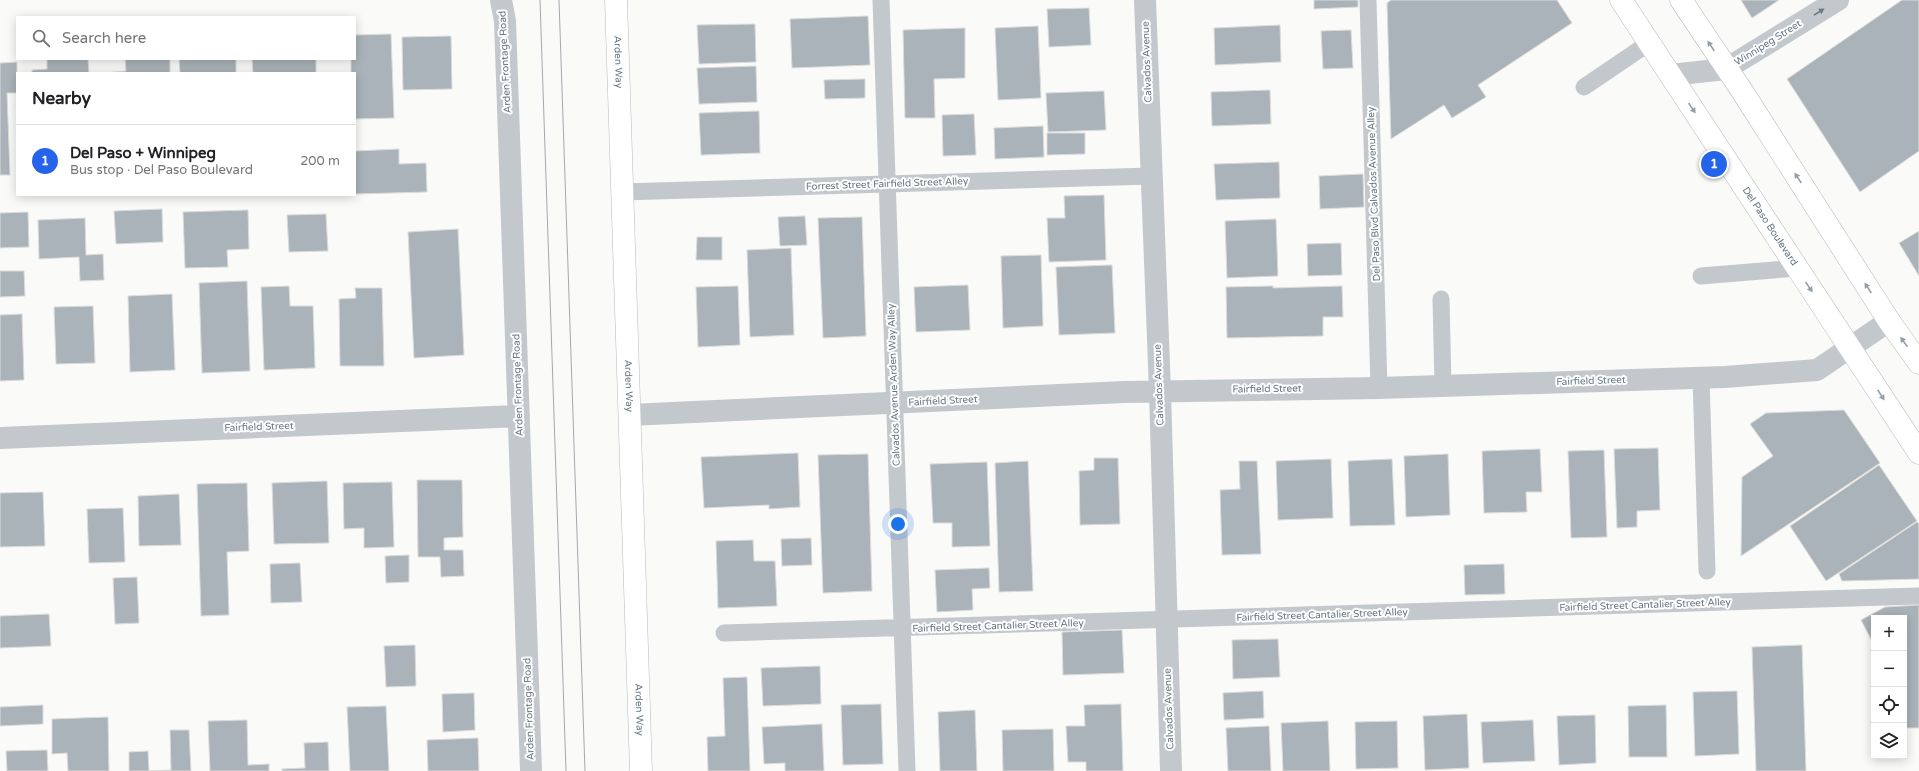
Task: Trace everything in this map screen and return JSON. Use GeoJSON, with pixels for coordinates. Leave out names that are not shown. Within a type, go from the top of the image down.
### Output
{"type":"FeatureCollection","features":[{"type":"Feature","properties":{"kind":"main road","name":"Arden Way"},"geometry":{"type":"LineString","coordinates":[[616,0],[641,771]]}},
{"type":"Feature","properties":{"kind":"main road","name":"Del Paso Boulevard"},"geometry":{"type":"LineString","coordinates":[[1621,0],[1919,453]]}},
{"type":"Feature","properties":{"kind":"main road"},"geometry":{"type":"LineString","coordinates":[[1681,0],[1889,321],[1919,363]]}},
{"type":"Feature","properties":{"kind":"street","name":"Arden Frontage Road"},"geometry":{"type":"LineString","coordinates":[[501,0],[504,21],[531,771]]}},
{"type":"Feature","properties":{"kind":"street","name":"Calvados Avenue"},"geometry":{"type":"LineString","coordinates":[[1146,0],[1151,176],[1160,391],[1171,771]]}},
{"type":"Feature","properties":{"kind":"street","name":"Winnipeg Street"},"geometry":{"type":"LineString","coordinates":[[1670,75],[1726,69],[1838,0]]}},
{"type":"Feature","properties":{"kind":"street","name":"Fairfield Street"},"geometry":{"type":"LineString","coordinates":[[630,415],[1160,391],[1379,388],[1702,378],[1817,370],[1889,321]]}},
{"type":"Feature","properties":{"kind":"street","name":"Fairfield Street"},"geometry":{"type":"LineString","coordinates":[[0,438],[519,416]]}},
{"type":"Feature","properties":{"kind":"lane","name":"Calvados Avenue Arden Way Alley"},"geometry":{"type":"LineString","coordinates":[[881,0],[907,771]]}},
{"type":"Feature","properties":{"kind":"lane","name":"Del Paso Blvd Calvados Avenue Alley"},"geometry":{"type":"LineString","coordinates":[[1368,0],[1379,388]]}},
{"type":"Feature","properties":{"kind":"lane"},"geometry":{"type":"LineString","coordinates":[[1584,87],[1649,43]]}},
{"type":"Feature","properties":{"kind":"lane","name":"Forrest Street Fairfield Street Alley"},"geometry":{"type":"LineString","coordinates":[[622,192],[1151,176]]}},
{"type":"Feature","properties":{"kind":"lane"},"geometry":{"type":"LineString","coordinates":[[1701,276],[1797,268]]}},
{"type":"Feature","properties":{"kind":"lane"},"geometry":{"type":"LineString","coordinates":[[1441,299],[1443,386]]}},
{"type":"Feature","properties":{"kind":"lane"},"geometry":{"type":"LineString","coordinates":[[1702,378],[1707,571]]}},
{"type":"Feature","properties":{"kind":"lane","name":"Fairfield Street Cantalier Street Alley"},"geometry":{"type":"LineString","coordinates":[[724,633],[902,629],[1919,596]]}},
{"type":"Feature","properties":{"kind":"building"},"geometry":{"type":"Polygon","coordinates":[[[1314,0],[1358,0],[1358,7],[1314,9],[1314,0]]]}},
{"type":"Feature","properties":{"kind":"building"},"geometry":{"type":"Polygon","coordinates":[[[1391,0],[1557,0],[1572,23],[1478,85],[1486,97],[1452,118],[1444,105],[1391,139],[1387,3],[1391,0]]]}},
{"type":"Feature","properties":{"kind":"building"},"geometry":{"type":"Polygon","coordinates":[[[1741,0],[1779,0],[1752,18],[1741,0]]]}},
{"type":"Feature","properties":{"kind":"building"},"geometry":{"type":"Polygon","coordinates":[[[1902,0],[1919,0],[1919,151],[1860,192],[1787,79],[1902,0]]]}},
{"type":"Feature","properties":{"kind":"building"},"geometry":{"type":"Polygon","coordinates":[[[1089,8],[1091,45],[1049,47],[1047,9],[1089,8]]]}},
{"type":"Feature","properties":{"kind":"building"},"geometry":{"type":"Polygon","coordinates":[[[868,16],[870,65],[792,68],[790,19],[868,16]]]}},
{"type":"Feature","properties":{"kind":"building"},"geometry":{"type":"Polygon","coordinates":[[[755,24],[756,62],[699,64],[697,25],[755,24]]]}},
{"type":"Feature","properties":{"kind":"building"},"geometry":{"type":"Polygon","coordinates":[[[1280,25],[1281,62],[1215,65],[1214,28],[1280,25]]]}},
{"type":"Feature","properties":{"kind":"building"},"geometry":{"type":"Polygon","coordinates":[[[1038,26],[1041,98],[998,100],[995,28],[1038,26]]]}},
{"type":"Feature","properties":{"kind":"building"},"geometry":{"type":"Polygon","coordinates":[[[965,28],[965,78],[934,79],[935,118],[905,118],[903,30],[965,28]]]}},
{"type":"Feature","properties":{"kind":"building"},"geometry":{"type":"Polygon","coordinates":[[[1351,30],[1353,68],[1323,69],[1321,31],[1351,30]]]}},
{"type":"Feature","properties":{"kind":"building"},"geometry":{"type":"Polygon","coordinates":[[[391,34],[394,118],[356,119],[356,72],[351,72],[351,60],[356,60],[356,35],[391,34]]]}},
{"type":"Feature","properties":{"kind":"building"},"geometry":{"type":"Polygon","coordinates":[[[451,36],[452,89],[403,90],[402,37],[451,36]]]}},
{"type":"Feature","properties":{"kind":"building"},"geometry":{"type":"Polygon","coordinates":[[[47,60],[88,60],[89,72],[32,72],[32,70],[47,69],[47,60]]]}},
{"type":"Feature","properties":{"kind":"building"},"geometry":{"type":"Polygon","coordinates":[[[125,60],[170,60],[170,72],[116,72],[126,71],[125,60]]]}},
{"type":"Feature","properties":{"kind":"building"},"geometry":{"type":"Polygon","coordinates":[[[179,60],[236,60],[236,72],[180,72],[179,60]]]}},
{"type":"Feature","properties":{"kind":"building"},"geometry":{"type":"Polygon","coordinates":[[[252,60],[316,60],[316,72],[253,72],[252,60]]]}},
{"type":"Feature","properties":{"kind":"building"},"geometry":{"type":"Polygon","coordinates":[[[17,62],[16,93],[7,93],[10,175],[0,175],[0,63],[17,62]]]}},
{"type":"Feature","properties":{"kind":"building"},"geometry":{"type":"Polygon","coordinates":[[[756,66],[757,102],[699,104],[697,68],[756,66]]]}},
{"type":"Feature","properties":{"kind":"building"},"geometry":{"type":"Polygon","coordinates":[[[865,79],[865,98],[825,99],[824,80],[865,79]]]}},
{"type":"Feature","properties":{"kind":"building"},"geometry":{"type":"Polygon","coordinates":[[[1270,90],[1271,124],[1212,126],[1211,92],[1270,90]]]}},
{"type":"Feature","properties":{"kind":"building"},"geometry":{"type":"Polygon","coordinates":[[[1104,91],[1106,130],[1048,132],[1046,93],[1104,91]]]}},
{"type":"Feature","properties":{"kind":"building"},"geometry":{"type":"Polygon","coordinates":[[[759,111],[760,153],[701,155],[699,113],[759,111]]]}},
{"type":"Feature","properties":{"kind":"building"},"geometry":{"type":"Polygon","coordinates":[[[974,114],[976,155],[943,156],[942,115],[974,114]]]}},
{"type":"Feature","properties":{"kind":"building"},"geometry":{"type":"Polygon","coordinates":[[[1043,126],[1044,157],[995,159],[994,128],[1043,126]]]}},
{"type":"Feature","properties":{"kind":"building"},"geometry":{"type":"Polygon","coordinates":[[[1047,133],[1085,133],[1085,154],[1047,155],[1047,133]]]}},
{"type":"Feature","properties":{"kind":"building"},"geometry":{"type":"Polygon","coordinates":[[[399,149],[399,164],[426,163],[427,192],[356,194],[356,151],[399,149]]]}},
{"type":"Feature","properties":{"kind":"building"},"geometry":{"type":"Polygon","coordinates":[[[1279,162],[1280,198],[1216,200],[1214,164],[1279,162]]]}},
{"type":"Feature","properties":{"kind":"building"},"geometry":{"type":"Polygon","coordinates":[[[1363,174],[1364,207],[1320,209],[1319,176],[1363,174]]]}},
{"type":"Feature","properties":{"kind":"building"},"geometry":{"type":"Polygon","coordinates":[[[1104,195],[1106,260],[1049,262],[1047,218],[1065,218],[1064,196],[1104,195]]]}},
{"type":"Feature","properties":{"kind":"building"},"geometry":{"type":"Polygon","coordinates":[[[162,209],[163,242],[116,244],[114,211],[162,209]]]}},
{"type":"Feature","properties":{"kind":"building"},"geometry":{"type":"Polygon","coordinates":[[[248,210],[249,249],[227,250],[228,267],[185,268],[183,212],[248,210]]]}},
{"type":"Feature","properties":{"kind":"building"},"geometry":{"type":"Polygon","coordinates":[[[28,212],[29,247],[0,248],[0,213],[28,212]]]}},
{"type":"Feature","properties":{"kind":"building"},"geometry":{"type":"Polygon","coordinates":[[[326,214],[328,251],[289,252],[287,215],[326,214]]]}},
{"type":"Feature","properties":{"kind":"building"},"geometry":{"type":"Polygon","coordinates":[[[805,216],[807,245],[780,246],[778,217],[805,216]]]}},
{"type":"Feature","properties":{"kind":"building"},"geometry":{"type":"Polygon","coordinates":[[[862,217],[866,336],[823,338],[818,218],[862,217]]]}},
{"type":"Feature","properties":{"kind":"building"},"geometry":{"type":"Polygon","coordinates":[[[85,218],[86,255],[103,254],[104,280],[80,281],[79,257],[39,259],[38,220],[85,218]]]}},
{"type":"Feature","properties":{"kind":"building"},"geometry":{"type":"Polygon","coordinates":[[[1276,219],[1278,276],[1227,278],[1225,221],[1276,219]]]}},
{"type":"Feature","properties":{"kind":"building"},"geometry":{"type":"Polygon","coordinates":[[[458,229],[464,355],[414,358],[408,232],[458,229]]]}},
{"type":"Feature","properties":{"kind":"building"},"geometry":{"type":"Polygon","coordinates":[[[1919,231],[1919,276],[1899,243],[1919,231]]]}},
{"type":"Feature","properties":{"kind":"building"},"geometry":{"type":"Polygon","coordinates":[[[697,237],[722,237],[722,260],[696,260],[697,237]]]}},
{"type":"Feature","properties":{"kind":"building"},"geometry":{"type":"Polygon","coordinates":[[[1341,243],[1342,275],[1308,276],[1307,244],[1341,243]]]}},
{"type":"Feature","properties":{"kind":"building"},"geometry":{"type":"Polygon","coordinates":[[[791,248],[794,335],[750,337],[747,250],[791,248]]]}},
{"type":"Feature","properties":{"kind":"building"},"geometry":{"type":"Polygon","coordinates":[[[1041,255],[1043,326],[1003,328],[1001,256],[1041,255]]]}},
{"type":"Feature","properties":{"kind":"building"},"geometry":{"type":"Polygon","coordinates":[[[1112,265],[1115,333],[1059,335],[1056,267],[1112,265]]]}},
{"type":"Feature","properties":{"kind":"building"},"geometry":{"type":"Polygon","coordinates":[[[0,271],[24,271],[25,296],[0,297],[0,271]]]}},
{"type":"Feature","properties":{"kind":"building"},"geometry":{"type":"Polygon","coordinates":[[[247,281],[250,371],[202,373],[199,283],[247,281]]]}},
{"type":"Feature","properties":{"kind":"building"},"geometry":{"type":"Polygon","coordinates":[[[968,285],[970,330],[916,332],[914,287],[968,285]]]}},
{"type":"Feature","properties":{"kind":"building"},"geometry":{"type":"Polygon","coordinates":[[[289,286],[290,306],[313,306],[315,368],[264,370],[261,287],[289,286]]]}},
{"type":"Feature","properties":{"kind":"building"},"geometry":{"type":"Polygon","coordinates":[[[738,286],[740,345],[698,347],[696,287],[738,286]]]}},
{"type":"Feature","properties":{"kind":"building"},"geometry":{"type":"Polygon","coordinates":[[[1273,286],[1273,288],[1342,286],[1343,317],[1323,317],[1323,336],[1227,338],[1226,287],[1273,286]]]}},
{"type":"Feature","properties":{"kind":"building"},"geometry":{"type":"Polygon","coordinates":[[[355,288],[382,288],[384,366],[340,366],[339,299],[356,298],[355,288]]]}},
{"type":"Feature","properties":{"kind":"building"},"geometry":{"type":"Polygon","coordinates":[[[172,294],[175,370],[130,372],[128,296],[172,294]]]}},
{"type":"Feature","properties":{"kind":"building"},"geometry":{"type":"Polygon","coordinates":[[[93,306],[95,363],[56,364],[54,307],[93,306]]]}},
{"type":"Feature","properties":{"kind":"building"},"geometry":{"type":"Polygon","coordinates":[[[22,314],[24,380],[0,381],[0,315],[22,314]]]}},
{"type":"Feature","properties":{"kind":"building"},"geometry":{"type":"Polygon","coordinates":[[[1844,410],[1880,463],[1741,556],[1742,477],[1773,456],[1750,424],[1766,413],[1844,410]]]}},
{"type":"Feature","properties":{"kind":"building"},"geometry":{"type":"Polygon","coordinates":[[[1658,448],[1660,510],[1637,511],[1637,527],[1617,528],[1614,449],[1658,448]]]}},
{"type":"Feature","properties":{"kind":"building"},"geometry":{"type":"Polygon","coordinates":[[[1540,449],[1542,492],[1526,492],[1527,512],[1484,513],[1482,451],[1540,449]]]}},
{"type":"Feature","properties":{"kind":"building"},"geometry":{"type":"Polygon","coordinates":[[[1604,450],[1607,537],[1571,538],[1568,451],[1604,450]]]}},
{"type":"Feature","properties":{"kind":"building"},"geometry":{"type":"Polygon","coordinates":[[[798,453],[800,507],[769,509],[769,505],[704,508],[701,457],[798,453]]]}},
{"type":"Feature","properties":{"kind":"building"},"geometry":{"type":"Polygon","coordinates":[[[868,454],[872,591],[823,593],[818,455],[868,454]]]}},
{"type":"Feature","properties":{"kind":"building"},"geometry":{"type":"Polygon","coordinates":[[[1448,454],[1450,515],[1406,517],[1404,456],[1448,454]]]}},
{"type":"Feature","properties":{"kind":"building"},"geometry":{"type":"Polygon","coordinates":[[[1094,458],[1118,458],[1120,524],[1080,525],[1079,471],[1094,470],[1094,458]]]}},
{"type":"Feature","properties":{"kind":"building"},"geometry":{"type":"Polygon","coordinates":[[[1331,459],[1333,518],[1278,520],[1276,461],[1331,459]]]}},
{"type":"Feature","properties":{"kind":"building"},"geometry":{"type":"Polygon","coordinates":[[[1392,459],[1395,525],[1350,526],[1348,461],[1392,459]]]}},
{"type":"Feature","properties":{"kind":"building"},"geometry":{"type":"Polygon","coordinates":[[[1028,461],[1033,591],[999,592],[995,463],[1028,461]]]}},
{"type":"Feature","properties":{"kind":"building"},"geometry":{"type":"Polygon","coordinates":[[[1239,461],[1257,461],[1261,554],[1222,555],[1220,490],[1240,489],[1239,461]]]}},
{"type":"Feature","properties":{"kind":"building"},"geometry":{"type":"Polygon","coordinates":[[[987,462],[990,546],[952,547],[952,523],[933,523],[930,464],[987,462]]]}},
{"type":"Feature","properties":{"kind":"building"},"geometry":{"type":"Polygon","coordinates":[[[1879,465],[1917,521],[1826,581],[1790,526],[1879,465]]]}},
{"type":"Feature","properties":{"kind":"building"},"geometry":{"type":"Polygon","coordinates":[[[417,480],[462,480],[463,537],[444,538],[444,550],[463,550],[464,576],[441,577],[440,557],[418,557],[417,480]]]}},
{"type":"Feature","properties":{"kind":"building"},"geometry":{"type":"Polygon","coordinates":[[[327,481],[329,543],[274,544],[272,483],[327,481]]]}},
{"type":"Feature","properties":{"kind":"building"},"geometry":{"type":"Polygon","coordinates":[[[392,482],[394,547],[364,548],[364,528],[344,529],[343,483],[392,482]]]}},
{"type":"Feature","properties":{"kind":"building"},"geometry":{"type":"Polygon","coordinates":[[[247,483],[249,551],[227,552],[229,615],[201,616],[197,484],[247,483]]]}},
{"type":"Feature","properties":{"kind":"building"},"geometry":{"type":"Polygon","coordinates":[[[43,492],[45,546],[0,547],[0,493],[43,492]]]}},
{"type":"Feature","properties":{"kind":"building"},"geometry":{"type":"Polygon","coordinates":[[[179,494],[181,545],[139,546],[138,496],[179,494]]]}},
{"type":"Feature","properties":{"kind":"building"},"geometry":{"type":"Polygon","coordinates":[[[123,508],[125,562],[89,563],[87,509],[123,508]]]}},
{"type":"Feature","properties":{"kind":"building"},"geometry":{"type":"Polygon","coordinates":[[[1917,522],[1919,524],[1919,579],[1842,581],[1839,574],[1917,522]]]}},
{"type":"Feature","properties":{"kind":"building"},"geometry":{"type":"Polygon","coordinates":[[[811,538],[812,565],[782,566],[781,539],[811,538]]]}},
{"type":"Feature","properties":{"kind":"building"},"geometry":{"type":"Polygon","coordinates":[[[753,540],[754,561],[775,561],[777,606],[718,608],[716,541],[753,540]]]}},
{"type":"Feature","properties":{"kind":"building"},"geometry":{"type":"Polygon","coordinates":[[[409,555],[409,582],[386,583],[385,556],[409,555]]]}},
{"type":"Feature","properties":{"kind":"building"},"geometry":{"type":"Polygon","coordinates":[[[300,563],[302,602],[271,603],[270,564],[300,563]]]}},
{"type":"Feature","properties":{"kind":"building"},"geometry":{"type":"Polygon","coordinates":[[[1504,564],[1505,594],[1465,595],[1464,565],[1504,564]]]}},
{"type":"Feature","properties":{"kind":"building"},"geometry":{"type":"Polygon","coordinates":[[[989,568],[990,588],[972,589],[973,610],[937,612],[935,570],[989,568]]]}},
{"type":"Feature","properties":{"kind":"building"},"geometry":{"type":"Polygon","coordinates":[[[137,577],[139,623],[115,624],[113,578],[137,577]]]}},
{"type":"Feature","properties":{"kind":"building"},"geometry":{"type":"Polygon","coordinates":[[[1919,605],[1919,728],[1907,728],[1907,615],[1871,615],[1871,639],[1861,620],[1885,607],[1919,605]]]}},
{"type":"Feature","properties":{"kind":"building"},"geometry":{"type":"Polygon","coordinates":[[[49,614],[51,646],[0,648],[0,616],[49,614]]]}},
{"type":"Feature","properties":{"kind":"building"},"geometry":{"type":"Polygon","coordinates":[[[1122,630],[1124,673],[1063,675],[1062,632],[1122,630]]]}},
{"type":"Feature","properties":{"kind":"building"},"geometry":{"type":"Polygon","coordinates":[[[1278,639],[1280,677],[1233,679],[1232,640],[1278,639]]]}},
{"type":"Feature","properties":{"kind":"building"},"geometry":{"type":"Polygon","coordinates":[[[415,645],[416,686],[386,687],[384,646],[415,645]]]}},
{"type":"Feature","properties":{"kind":"building"},"geometry":{"type":"Polygon","coordinates":[[[1802,645],[1806,771],[1756,771],[1752,647],[1802,645]]]}},
{"type":"Feature","properties":{"kind":"building"},"geometry":{"type":"Polygon","coordinates":[[[820,666],[821,704],[763,706],[761,668],[820,666]]]}},
{"type":"Feature","properties":{"kind":"building"},"geometry":{"type":"Polygon","coordinates":[[[747,677],[750,771],[708,771],[707,737],[725,736],[723,678],[747,677]]]}},
{"type":"Feature","properties":{"kind":"building"},"geometry":{"type":"Polygon","coordinates":[[[1263,691],[1264,718],[1224,720],[1223,693],[1263,691]]]}},
{"type":"Feature","properties":{"kind":"building"},"geometry":{"type":"Polygon","coordinates":[[[1737,691],[1739,754],[1695,756],[1693,692],[1737,691]]]}},
{"type":"Feature","properties":{"kind":"building"},"geometry":{"type":"Polygon","coordinates":[[[474,693],[475,730],[443,732],[442,694],[474,693]]]}},
{"type":"Feature","properties":{"kind":"building"},"geometry":{"type":"Polygon","coordinates":[[[881,704],[883,764],[843,765],[841,705],[881,704]]]}},
{"type":"Feature","properties":{"kind":"building"},"geometry":{"type":"Polygon","coordinates":[[[1121,704],[1123,771],[1086,771],[1086,762],[1068,762],[1066,726],[1085,726],[1084,705],[1121,704]]]}},
{"type":"Feature","properties":{"kind":"building"},"geometry":{"type":"Polygon","coordinates":[[[43,705],[43,724],[0,726],[0,707],[43,705]]]}},
{"type":"Feature","properties":{"kind":"building"},"geometry":{"type":"Polygon","coordinates":[[[1666,705],[1667,757],[1629,757],[1628,706],[1666,705]]]}},
{"type":"Feature","properties":{"kind":"building"},"geometry":{"type":"Polygon","coordinates":[[[386,706],[389,771],[350,771],[347,707],[386,706]]]}},
{"type":"Feature","properties":{"kind":"building"},"geometry":{"type":"Polygon","coordinates":[[[975,710],[977,771],[940,771],[938,712],[975,710]]]}},
{"type":"Feature","properties":{"kind":"building"},"geometry":{"type":"Polygon","coordinates":[[[1467,714],[1469,768],[1425,770],[1423,716],[1467,714]]]}},
{"type":"Feature","properties":{"kind":"building"},"geometry":{"type":"Polygon","coordinates":[[[1595,715],[1596,763],[1559,765],[1557,716],[1595,715]]]}},
{"type":"Feature","properties":{"kind":"building"},"geometry":{"type":"Polygon","coordinates":[[[108,717],[109,771],[68,771],[67,753],[52,754],[52,719],[108,717]]]}},
{"type":"Feature","properties":{"kind":"building"},"geometry":{"type":"Polygon","coordinates":[[[247,720],[248,765],[269,764],[269,771],[210,771],[208,721],[247,720]]]}},
{"type":"Feature","properties":{"kind":"building"},"geometry":{"type":"Polygon","coordinates":[[[1533,720],[1535,761],[1483,763],[1481,722],[1533,720]]]}},
{"type":"Feature","properties":{"kind":"building"},"geometry":{"type":"Polygon","coordinates":[[[1328,721],[1330,771],[1283,771],[1281,723],[1328,721]]]}},
{"type":"Feature","properties":{"kind":"building"},"geometry":{"type":"Polygon","coordinates":[[[1397,721],[1398,768],[1356,769],[1355,722],[1397,721]]]}},
{"type":"Feature","properties":{"kind":"building"},"geometry":{"type":"Polygon","coordinates":[[[822,724],[824,771],[785,771],[785,763],[764,764],[762,727],[822,724]]]}},
{"type":"Feature","properties":{"kind":"building"},"geometry":{"type":"Polygon","coordinates":[[[1269,726],[1271,771],[1228,771],[1226,728],[1269,726]]]}},
{"type":"Feature","properties":{"kind":"building"},"geometry":{"type":"Polygon","coordinates":[[[1053,729],[1054,771],[1003,771],[1002,730],[1053,729]]]}},
{"type":"Feature","properties":{"kind":"building"},"geometry":{"type":"Polygon","coordinates":[[[170,730],[189,730],[191,771],[149,771],[171,770],[170,730]]]}},
{"type":"Feature","properties":{"kind":"building"},"geometry":{"type":"Polygon","coordinates":[[[478,738],[479,771],[428,771],[427,740],[478,738]]]}},
{"type":"Feature","properties":{"kind":"building"},"geometry":{"type":"Polygon","coordinates":[[[328,742],[329,771],[282,771],[282,769],[305,768],[304,743],[328,742]]]}},
{"type":"Feature","properties":{"kind":"building"},"geometry":{"type":"Polygon","coordinates":[[[47,750],[48,771],[7,771],[6,751],[47,750]]]}},
{"type":"Feature","properties":{"kind":"building"},"geometry":{"type":"Polygon","coordinates":[[[148,751],[149,771],[129,771],[129,752],[148,751]]]}},
{"type":"Feature","properties":{"kind":"tram line"},"geometry":{"type":"LineString","coordinates":[[540,0],[566,771]]}},
{"type":"Feature","properties":{"kind":"tram line"},"geometry":{"type":"LineString","coordinates":[[559,0],[585,771]]}},
{"type":"Feature","properties":{"kind":"place","name":"Del Paso + Winnipeg"},"geometry":{"type":"Point","coordinates":[1714,164]}}]}
